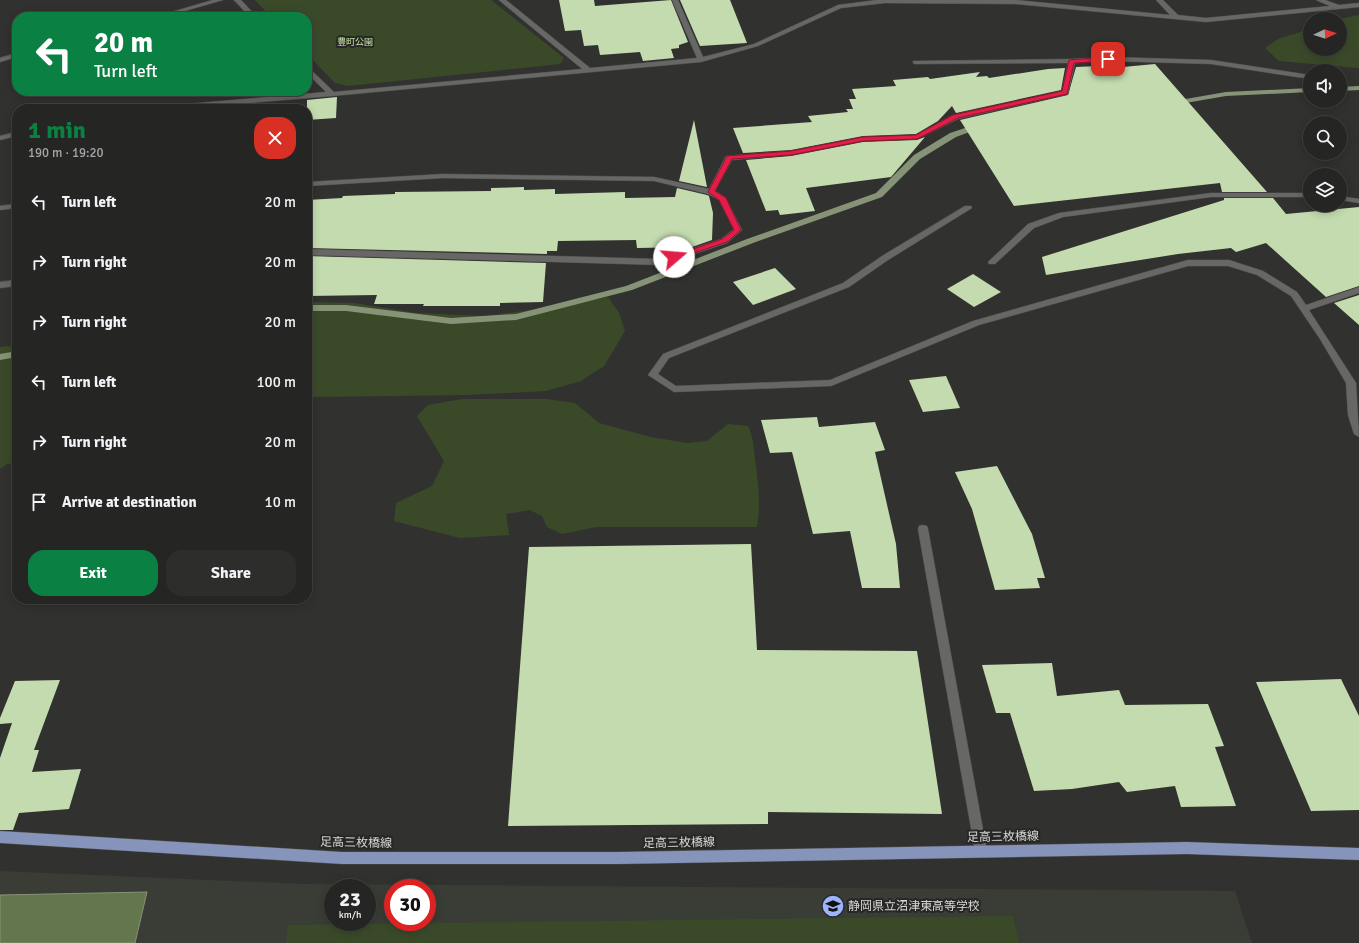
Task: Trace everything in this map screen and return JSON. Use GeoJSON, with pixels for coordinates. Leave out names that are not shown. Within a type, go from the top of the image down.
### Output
{"type":"FeatureCollection","features":[{"type":"Feature","properties":{"kind":"main road","name":"足高三枚橋線"},"geometry":{"type":"LineString","coordinates":[[0,837],[342,858],[618,858],[1187,848],[1359,854]]}},
{"type":"Feature","properties":{"kind":"street"},"geometry":{"type":"LineString","coordinates":[[176,12],[220,0]]}},
{"type":"Feature","properties":{"kind":"street"},"geometry":{"type":"LineString","coordinates":[[237,0],[249,12]]}},
{"type":"Feature","properties":{"kind":"street"},"geometry":{"type":"LineString","coordinates":[[502,0],[588,70]]}},
{"type":"Feature","properties":{"kind":"street"},"geometry":{"type":"LineString","coordinates":[[675,0],[700,60]]}},
{"type":"Feature","properties":{"kind":"street"},"geometry":{"type":"LineString","coordinates":[[1159,0],[1176,17]]}},
{"type":"Feature","properties":{"kind":"street"},"geometry":{"type":"LineString","coordinates":[[1320,0],[1342,8]]}},
{"type":"Feature","properties":{"kind":"street"},"geometry":{"type":"LineString","coordinates":[[312,96],[700,60],[756,45],[838,3],[885,1],[996,1],[1206,20],[1342,8],[1359,5]]}},
{"type":"Feature","properties":{"kind":"street"},"geometry":{"type":"LineString","coordinates":[[0,60],[12,56]]}},
{"type":"Feature","properties":{"kind":"street"},"geometry":{"type":"LineString","coordinates":[[915,62],[1072,61],[1108,59],[1211,62],[1303,76]]}},
{"type":"Feature","properties":{"kind":"street"},"geometry":{"type":"LineString","coordinates":[[711,192],[729,158],[791,153],[863,139],[917,137],[956,117],[1065,92],[1072,61]]}},
{"type":"Feature","properties":{"kind":"street"},"geometry":{"type":"LineString","coordinates":[[312,74],[332,94]]}},
{"type":"Feature","properties":{"kind":"street"},"geometry":{"type":"LineString","coordinates":[[212,104],[308,96]]}},
{"type":"Feature","properties":{"kind":"street"},"geometry":{"type":"LineString","coordinates":[[0,138],[12,135]]}},
{"type":"Feature","properties":{"kind":"street"},"geometry":{"type":"LineString","coordinates":[[312,184],[443,176],[654,179],[711,192],[722,198],[738,230],[724,241],[661,262],[312,252]]}},
{"type":"Feature","properties":{"kind":"street"},"geometry":{"type":"LineString","coordinates":[[992,262],[1031,226],[1062,215],[1211,195],[1303,195]]}},
{"type":"Feature","properties":{"kind":"street"},"geometry":{"type":"LineString","coordinates":[[1347,199],[1359,201]]}},
{"type":"Feature","properties":{"kind":"street"},"geometry":{"type":"LineString","coordinates":[[0,208],[12,207]]}},
{"type":"Feature","properties":{"kind":"street"},"geometry":{"type":"LineString","coordinates":[[968,208],[886,258],[846,285],[666,356],[653,375],[674,389],[831,383],[976,323],[1188,263],[1229,263],[1260,273],[1294,294],[1355,381],[1353,415],[1359,434]]}},
{"type":"Feature","properties":{"kind":"street"},"geometry":{"type":"LineString","coordinates":[[0,285],[12,284]]}},
{"type":"Feature","properties":{"kind":"street"},"geometry":{"type":"LineString","coordinates":[[1304,309],[1359,290]]}},
{"type":"Feature","properties":{"kind":"street"},"geometry":{"type":"LineString","coordinates":[[923,529],[980,851]]}},
{"type":"Feature","properties":{"kind":"shaded area","name":"静岡県立沼津東高等学校"},"geometry":{"type":"Polygon","coordinates":[[[0,871],[324,884],[324,931],[376,931],[376,885],[384,885],[384,931],[436,931],[436,885],[1235,891],[1252,943],[0,943],[0,871]]]}},
{"type":"Feature","properties":{"kind":"shaded area"},"geometry":{"type":"Polygon","coordinates":[[[147,892],[135,943],[0,943],[0,895],[147,892]]]}},
{"type":"Feature","properties":{"kind":"green space","name":"豊町公園"},"geometry":{"type":"Polygon","coordinates":[[[255,0],[491,0],[564,58],[560,64],[348,86],[335,83],[312,59],[312,12],[266,12],[255,0]]]}},
{"type":"Feature","properties":{"kind":"green space"},"geometry":{"type":"Polygon","coordinates":[[[1359,15],[1359,68],[1347,67],[1347,64],[1313,64],[1279,61],[1265,48],[1278,39],[1303,31],[1303,56],[1347,56],[1347,18],[1359,15]]]}},
{"type":"Feature","properties":{"kind":"green space"},"geometry":{"type":"Polygon","coordinates":[[[608,297],[619,313],[625,331],[604,366],[581,381],[546,391],[466,395],[312,398],[312,302],[354,303],[416,313],[485,316],[569,305],[608,297]]]}},
{"type":"Feature","properties":{"kind":"green space"},"geometry":{"type":"Polygon","coordinates":[[[12,346],[12,464],[7,464],[0,469],[0,347],[12,346]]]}},
{"type":"Feature","properties":{"kind":"green space"},"geometry":{"type":"Polygon","coordinates":[[[462,399],[546,399],[575,403],[599,423],[651,437],[687,443],[707,441],[728,424],[748,426],[753,442],[758,485],[759,510],[757,527],[596,527],[562,534],[547,527],[542,516],[530,510],[506,514],[509,535],[460,538],[394,521],[396,503],[432,486],[444,461],[417,416],[428,405],[462,399]]]}},
{"type":"Feature","properties":{"kind":"green space"},"geometry":{"type":"Polygon","coordinates":[[[1013,916],[1019,943],[286,943],[288,925],[324,925],[324,931],[376,931],[376,924],[384,924],[384,931],[436,931],[436,923],[1013,916]]]}},
{"type":"Feature","properties":{"kind":"building"},"geometry":{"type":"Polygon","coordinates":[[[559,0],[594,0],[595,6],[671,0],[688,42],[679,45],[679,48],[671,49],[674,58],[643,61],[640,52],[600,55],[598,45],[584,46],[581,30],[565,31],[559,0]]]}},
{"type":"Feature","properties":{"kind":"building"},"geometry":{"type":"Polygon","coordinates":[[[680,0],[730,0],[747,43],[700,46],[680,0]]]}},
{"type":"Feature","properties":{"kind":"building"},"geometry":{"type":"Polygon","coordinates":[[[1155,64],[1267,192],[1222,192],[1220,183],[1014,206],[960,120],[1068,95],[1076,67],[1121,65],[1123,67],[1155,64]]]}},
{"type":"Feature","properties":{"kind":"building"},"geometry":{"type":"Polygon","coordinates":[[[1065,68],[1061,90],[956,113],[952,106],[938,121],[916,134],[863,136],[791,150],[743,153],[733,128],[812,122],[808,116],[848,112],[846,109],[853,109],[849,99],[856,99],[852,89],[896,86],[893,80],[928,77],[930,79],[980,72],[976,77],[987,76],[989,78],[1048,69],[1065,68]]]}},
{"type":"Feature","properties":{"kind":"building"},"geometry":{"type":"Polygon","coordinates":[[[337,97],[336,118],[312,120],[312,104],[307,104],[307,100],[337,97]]]}},
{"type":"Feature","properties":{"kind":"building"},"geometry":{"type":"Polygon","coordinates":[[[694,120],[707,187],[679,181],[694,120]]]}},
{"type":"Feature","properties":{"kind":"building"},"geometry":{"type":"Polygon","coordinates":[[[925,137],[891,177],[806,188],[815,211],[780,215],[778,210],[766,211],[746,160],[791,156],[863,142],[917,140],[925,137]]]}},
{"type":"Feature","properties":{"kind":"building"},"geometry":{"type":"Polygon","coordinates":[[[524,187],[524,190],[555,189],[555,194],[625,192],[625,198],[675,197],[677,188],[707,195],[709,196],[713,213],[712,240],[692,247],[637,248],[636,240],[558,241],[557,251],[547,251],[547,254],[312,248],[312,200],[342,198],[343,196],[395,194],[395,192],[491,191],[491,188],[524,187]]]}},
{"type":"Feature","properties":{"kind":"building"},"geometry":{"type":"Polygon","coordinates":[[[1224,198],[1273,198],[1286,214],[1307,212],[1347,212],[1347,208],[1359,207],[1359,286],[1326,297],[1266,243],[1236,252],[1231,248],[1178,254],[1046,275],[1042,257],[1224,200],[1224,198]]]}},
{"type":"Feature","properties":{"kind":"building"},"geometry":{"type":"Polygon","coordinates":[[[312,256],[546,263],[543,302],[500,303],[500,306],[423,306],[424,304],[374,304],[377,295],[312,296],[312,256]]]}},
{"type":"Feature","properties":{"kind":"building"},"geometry":{"type":"Polygon","coordinates":[[[775,268],[796,289],[753,305],[733,282],[775,268]]]}},
{"type":"Feature","properties":{"kind":"building"},"geometry":{"type":"Polygon","coordinates":[[[973,274],[1001,292],[974,307],[947,289],[973,274]]]}},
{"type":"Feature","properties":{"kind":"building"},"geometry":{"type":"Polygon","coordinates":[[[1359,295],[1359,325],[1334,303],[1359,295]]]}},
{"type":"Feature","properties":{"kind":"building"},"geometry":{"type":"Polygon","coordinates":[[[946,376],[960,408],[923,412],[909,380],[946,376]]]}},
{"type":"Feature","properties":{"kind":"building"},"geometry":{"type":"Polygon","coordinates":[[[817,417],[819,427],[875,422],[885,450],[875,452],[896,544],[900,588],[862,588],[850,531],[813,534],[792,452],[770,453],[761,420],[817,417]]]}},
{"type":"Feature","properties":{"kind":"building"},"geometry":{"type":"Polygon","coordinates":[[[997,466],[1032,534],[1045,578],[1037,578],[1040,588],[995,590],[972,509],[955,472],[997,466]]]}},
{"type":"Feature","properties":{"kind":"building"},"geometry":{"type":"Polygon","coordinates":[[[751,544],[757,650],[917,651],[942,814],[768,812],[768,824],[508,826],[529,547],[751,544]]]}},
{"type":"Feature","properties":{"kind":"building"},"geometry":{"type":"Polygon","coordinates":[[[1052,663],[1057,696],[1119,690],[1125,705],[1208,704],[1224,746],[1215,747],[1236,806],[1181,807],[1175,786],[1127,792],[1119,782],[1072,789],[1034,791],[1010,713],[996,713],[982,665],[1052,663]]]}},
{"type":"Feature","properties":{"kind":"building"},"geometry":{"type":"Polygon","coordinates":[[[1341,679],[1359,716],[1359,810],[1311,811],[1256,682],[1341,679]]]}},
{"type":"Feature","properties":{"kind":"building"},"geometry":{"type":"Polygon","coordinates":[[[60,680],[34,750],[39,750],[32,772],[81,769],[69,809],[19,813],[13,830],[0,830],[0,758],[12,723],[0,724],[0,718],[15,681],[60,680]]]}},
{"type":"Feature","properties":{"kind":"waterway"},"geometry":{"type":"LineString","coordinates":[[1347,89],[1359,88]]}},
{"type":"Feature","properties":{"kind":"waterway"},"geometry":{"type":"LineString","coordinates":[[1174,103],[1226,94],[1303,90]]}},
{"type":"Feature","properties":{"kind":"waterway"},"geometry":{"type":"LineString","coordinates":[[312,308],[346,308],[451,321],[516,317],[629,288],[750,241],[879,195],[917,157],[953,135],[980,125]]}},
{"type":"Feature","properties":{"kind":"waterway"},"geometry":{"type":"LineString","coordinates":[[0,357],[12,355]]}},
{"type":"Feature","properties":{"kind":"place","name":"静岡県立沼津東高等学校"},"geometry":{"type":"Point","coordinates":[833,906]}},
{"type":"Feature","properties":{"kind":"route"},"geometry":{"type":"LineString","coordinates":[[674,257],[724,241],[738,230],[722,198],[711,192],[729,158],[791,153],[863,139],[917,137],[956,117],[1065,92],[1072,61],[1108,59]]}}]}
